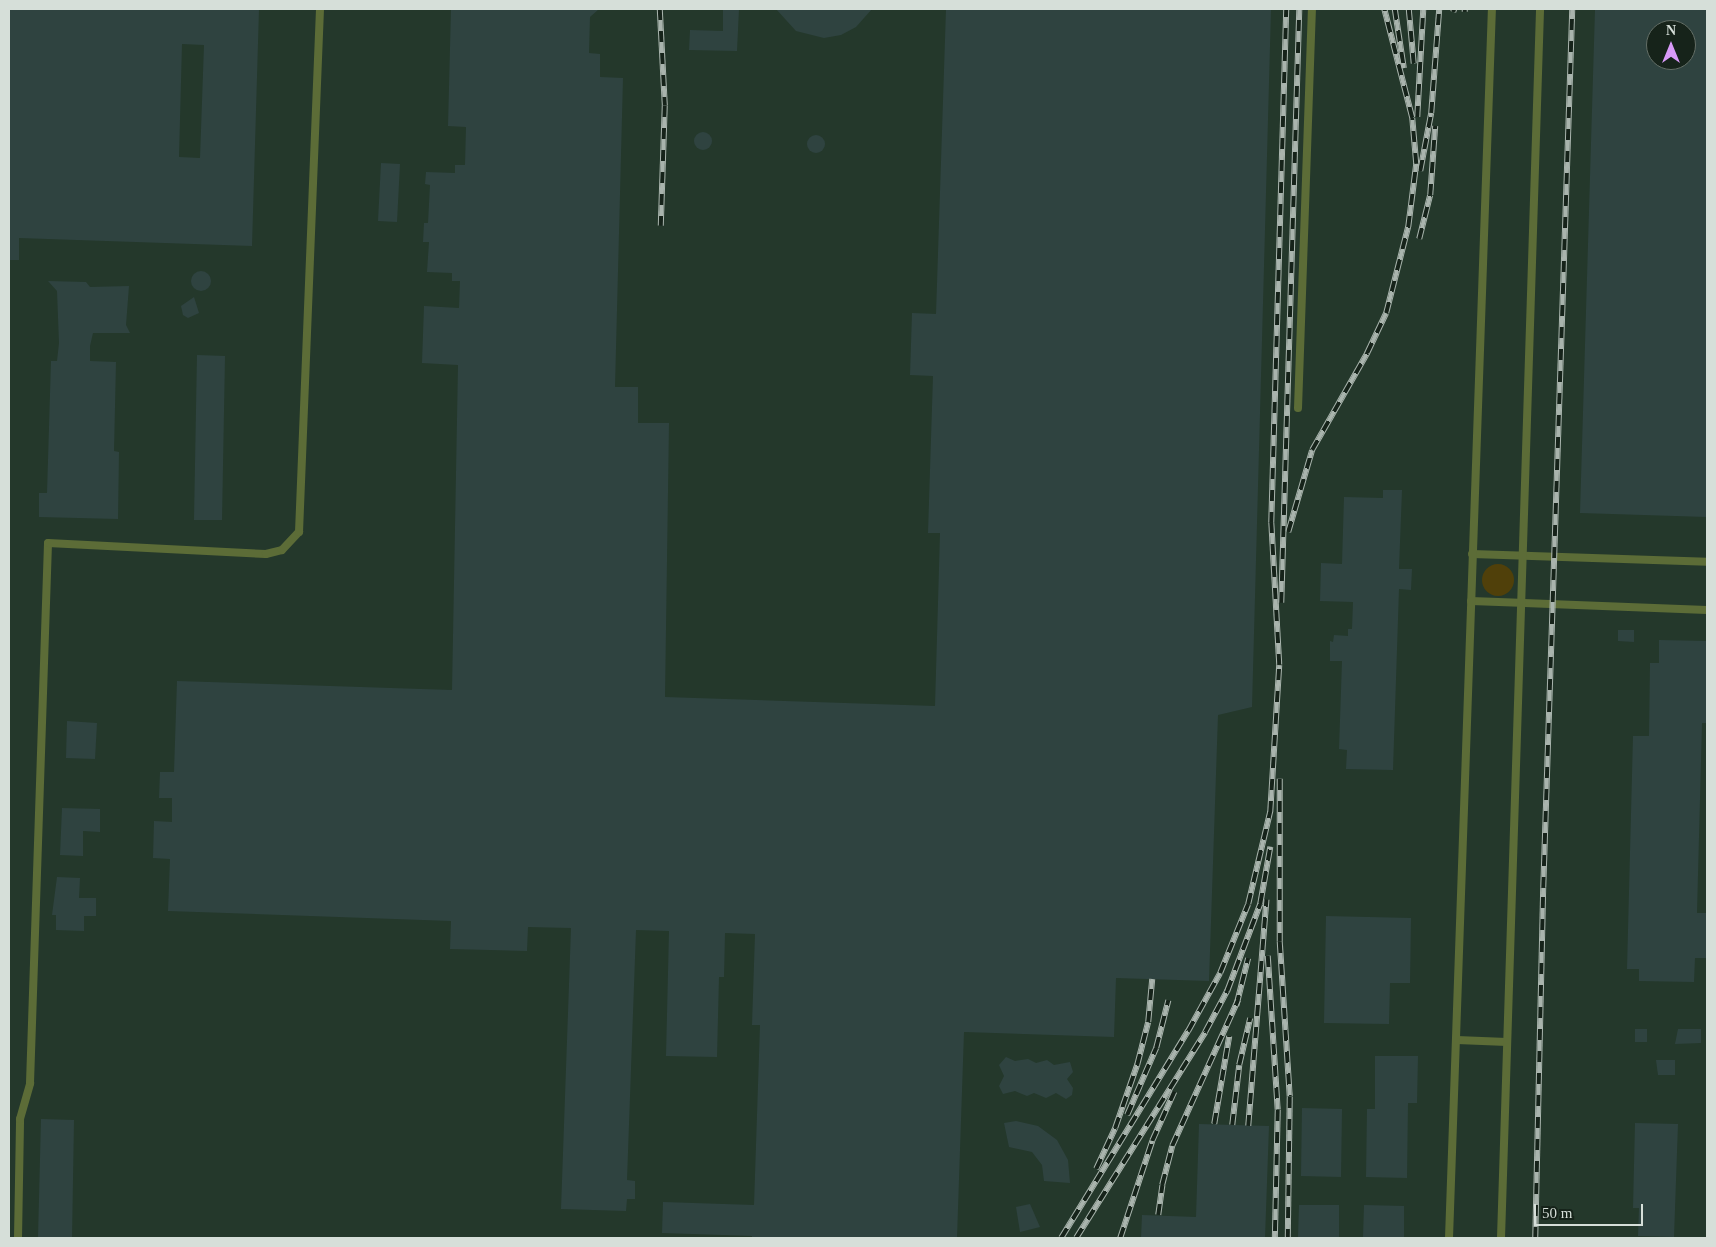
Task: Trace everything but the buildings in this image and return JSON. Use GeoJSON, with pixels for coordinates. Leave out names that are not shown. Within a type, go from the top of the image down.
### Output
{"type":"FeatureCollection","features":[{"type":"Feature","properties":{"kind":"lane"},"geometry":{"type":"LineString","coordinates":[[18,1238],[20,1118],[30,1083],[48,543],[266,554],[282,550],[299,532],[320,9]]}},
{"type":"Feature","properties":{"kind":"lane"},"geometry":{"type":"LineString","coordinates":[[1298,408],[1312,9]]}},
{"type":"Feature","properties":{"kind":"lane"},"geometry":{"type":"LineString","coordinates":[[1449,1238],[1492,9]]}},
{"type":"Feature","properties":{"kind":"lane"},"geometry":{"type":"LineString","coordinates":[[1500,1238],[1540,9]]}},
{"type":"Feature","properties":{"kind":"lane"},"geometry":{"type":"LineString","coordinates":[[1472,554],[1707,562]]}},
{"type":"Feature","properties":{"kind":"lane"},"geometry":{"type":"LineString","coordinates":[[1471,601],[1707,610]]}},
{"type":"Feature","properties":{"kind":"lane"},"geometry":{"type":"LineString","coordinates":[[1457,1040],[1507,1042]]}},
{"type":"Feature","properties":{"kind":"shaded area"},"geometry":{"type":"Polygon","coordinates":[[[9,9],[1707,9],[1707,1238],[9,1238],[9,9]]]}},
{"type":"Feature","properties":{"kind":"shaded area"},"geometry":{"type":"Polygon","coordinates":[[[1498,564],[1509,569],[1514,580],[1509,591],[1498,596],[1487,591],[1482,580],[1487,569],[1498,564]]]}},
{"type":"Feature","properties":{"kind":"railway"},"geometry":{"type":"LineString","coordinates":[[660,9],[665,106],[661,226]]}},
{"type":"Feature","properties":{"kind":"railway"},"geometry":{"type":"LineString","coordinates":[[1061,1238],[1188,1031],[1220,973],[1248,904],[1270,812],[1279,665],[1271,523],[1286,9]]}},
{"type":"Feature","properties":{"kind":"railway"},"geometry":{"type":"LineString","coordinates":[[1281,603],[1299,9]]}},
{"type":"Feature","properties":{"kind":"railway"},"geometry":{"type":"LineString","coordinates":[[1288,532],[1312,450],[1367,353],[1386,313],[1408,227],[1416,164],[1412,118],[1384,9]]}},
{"type":"Feature","properties":{"kind":"railway"},"geometry":{"type":"LineString","coordinates":[[1395,9],[1404,68]]}},
{"type":"Feature","properties":{"kind":"railway"},"geometry":{"type":"LineString","coordinates":[[1409,9],[1414,64]]}},
{"type":"Feature","properties":{"kind":"railway"},"geometry":{"type":"LineString","coordinates":[[1417,117],[1423,9]]}},
{"type":"Feature","properties":{"kind":"railway"},"geometry":{"type":"LineString","coordinates":[[1420,171],[1431,113],[1439,9]]}},
{"type":"Feature","properties":{"kind":"railway"},"geometry":{"type":"LineString","coordinates":[[1535,1238],[1543,888],[1572,9]]}},
{"type":"Feature","properties":{"kind":"railway"},"geometry":{"type":"LineString","coordinates":[[1419,239],[1430,195],[1435,126]]}},
{"type":"Feature","properties":{"kind":"railway"},"geometry":{"type":"LineString","coordinates":[[1280,779],[1280,942],[1290,1097],[1288,1238]]}},
{"type":"Feature","properties":{"kind":"railway"},"geometry":{"type":"LineString","coordinates":[[1076,1238],[1205,1032],[1227,991],[1260,904],[1270,847]]}},
{"type":"Feature","properties":{"kind":"railway"},"geometry":{"type":"LineString","coordinates":[[1248,1126],[1266,900]]}},
{"type":"Feature","properties":{"kind":"railway"},"geometry":{"type":"LineString","coordinates":[[1268,956],[1278,1110],[1275,1238]]}},
{"type":"Feature","properties":{"kind":"railway"},"geometry":{"type":"LineString","coordinates":[[1236,1006],[1248,958]]}},
{"type":"Feature","properties":{"kind":"railway"},"geometry":{"type":"LineString","coordinates":[[1096,1169],[1115,1128],[1137,1065],[1148,1022],[1152,979]]}},
{"type":"Feature","properties":{"kind":"railway"},"geometry":{"type":"LineString","coordinates":[[1158,1215],[1162,1185],[1172,1146],[1238,1000]]}},
{"type":"Feature","properties":{"kind":"railway"},"geometry":{"type":"LineString","coordinates":[[1127,1115],[1156,1048],[1168,1001]]}},
{"type":"Feature","properties":{"kind":"railway"},"geometry":{"type":"LineString","coordinates":[[1232,1125],[1239,1065],[1250,1018]]}},
{"type":"Feature","properties":{"kind":"railway"},"geometry":{"type":"LineString","coordinates":[[1214,1124],[1229,1036]]}},
{"type":"Feature","properties":{"kind":"railway"},"geometry":{"type":"LineString","coordinates":[[1120,1238],[1152,1141],[1174,1092]]}}]}
